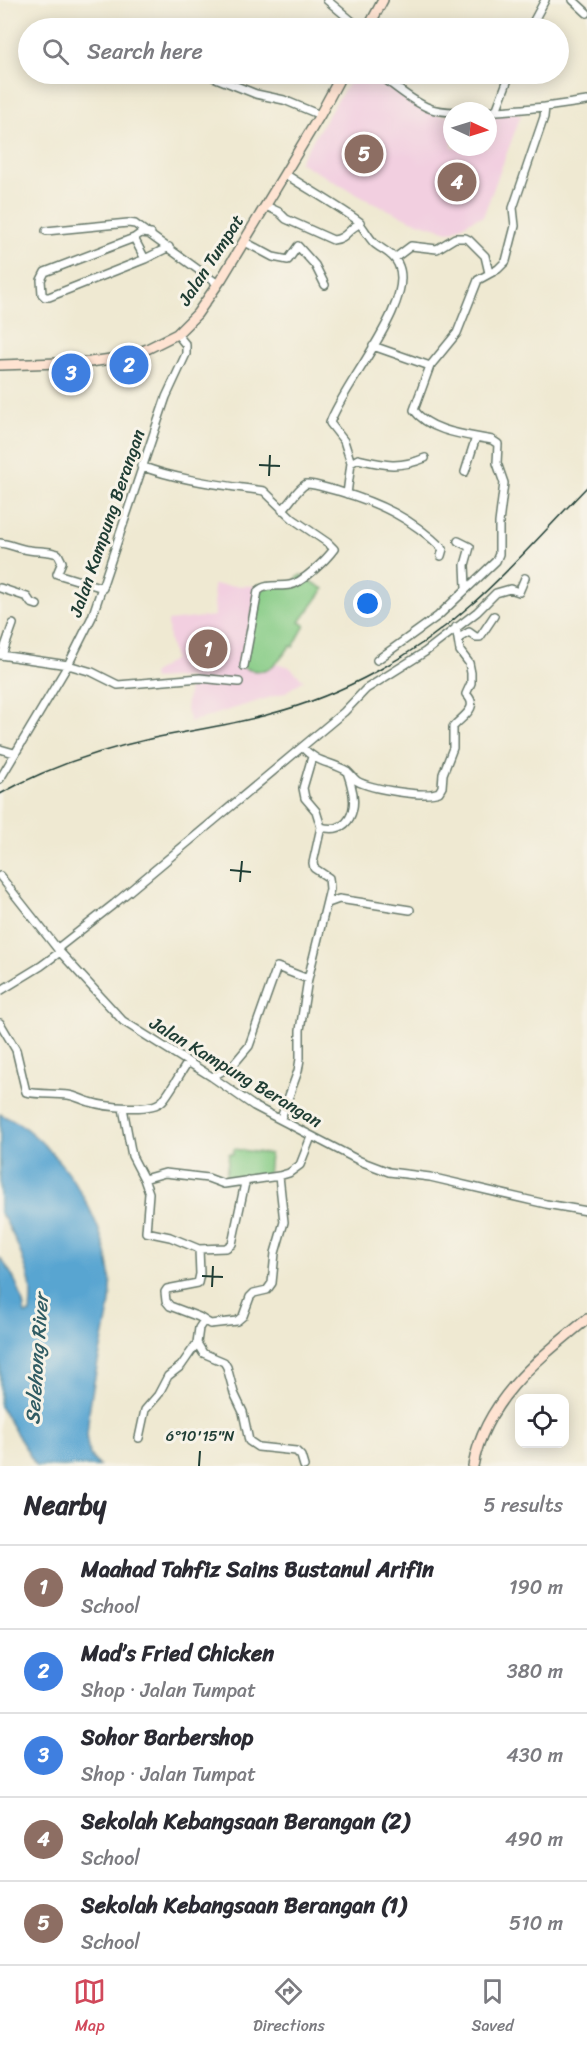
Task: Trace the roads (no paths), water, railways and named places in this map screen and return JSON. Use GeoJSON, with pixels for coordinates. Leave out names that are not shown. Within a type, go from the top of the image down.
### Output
{"type":"FeatureCollection","features":[{"type":"Feature","properties":{"kind":"main road"},"geometry":{"type":"LineString","coordinates":[[373,18],[383,0]]}},
{"type":"Feature","properties":{"kind":"main road","name":"Jalan Tumpat"},"geometry":{"type":"LineString","coordinates":[[0,367],[90,362],[118,358],[145,350],[177,334],[197,314],[218,284],[266,207],[336,84]]}},
{"type":"Feature","properties":{"kind":"main road"},"geometry":{"type":"LineString","coordinates":[[473,1466],[496,1408],[512,1386],[541,1357],[587,1319]]}},
{"type":"Feature","properties":{"kind":"street"},"geometry":{"type":"LineString","coordinates":[[327,0],[348,18]]}},
{"type":"Feature","properties":{"kind":"street"},"geometry":{"type":"LineString","coordinates":[[535,18],[545,0]]}},
{"type":"Feature","properties":{"kind":"street"},"geometry":{"type":"LineString","coordinates":[[573,0],[587,13]]}},
{"type":"Feature","properties":{"kind":"street"},"geometry":{"type":"LineString","coordinates":[[231,84],[256,94],[284,100],[320,115]]}},
{"type":"Feature","properties":{"kind":"street"},"geometry":{"type":"LineString","coordinates":[[392,84],[420,104],[443,110]]}},
{"type":"Feature","properties":{"kind":"street"},"geometry":{"type":"LineString","coordinates":[[497,108],[506,84]]}},
{"type":"Feature","properties":{"kind":"street"},"geometry":{"type":"LineString","coordinates":[[497,111],[587,101]]}},
{"type":"Feature","properties":{"kind":"street"},"geometry":{"type":"LineString","coordinates":[[377,660],[438,616],[496,561],[499,554],[499,523],[504,483],[496,463],[498,444],[492,440],[440,428],[414,410],[430,366],[457,333],[464,320],[478,280],[506,261],[514,226],[513,208],[544,117],[545,106]]}},
{"type":"Feature","properties":{"kind":"street"},"geometry":{"type":"LineString","coordinates":[[285,174],[316,195],[326,198],[360,222]]}},
{"type":"Feature","properties":{"kind":"street"},"geometry":{"type":"LineString","coordinates":[[266,207],[279,212],[286,219],[333,240],[340,240],[360,224],[374,243],[395,258],[401,272],[396,303],[330,423],[344,441],[351,463],[346,494]]}},
{"type":"Feature","properties":{"kind":"street"},"geometry":{"type":"LineString","coordinates":[[46,231],[128,223],[139,226],[218,284]]}},
{"type":"Feature","properties":{"kind":"street"},"geometry":{"type":"LineString","coordinates":[[151,234],[141,233],[134,238],[45,272],[41,280],[42,294],[49,297],[145,259],[169,247]]}},
{"type":"Feature","properties":{"kind":"street"},"geometry":{"type":"LineString","coordinates":[[134,238],[145,259]]}},
{"type":"Feature","properties":{"kind":"street"},"geometry":{"type":"LineString","coordinates":[[395,258],[414,246],[437,249],[455,238],[465,238],[484,256],[489,273]]}},
{"type":"Feature","properties":{"kind":"street"},"geometry":{"type":"LineString","coordinates":[[244,242],[273,257],[288,260],[298,246],[315,265],[326,285]]}},
{"type":"Feature","properties":{"kind":"street","name":"Jalan Kampung Berangan"},"geometry":{"type":"LineString","coordinates":[[0,779],[68,665],[87,628],[103,588],[141,466],[166,398],[186,354],[186,345],[177,334]]}},
{"type":"Feature","properties":{"kind":"street"},"geometry":{"type":"LineString","coordinates":[[374,346],[430,366]]}},
{"type":"Feature","properties":{"kind":"street"},"geometry":{"type":"LineString","coordinates":[[465,472],[476,437]]}},
{"type":"Feature","properties":{"kind":"street"},"geometry":{"type":"LineString","coordinates":[[351,463],[358,459],[389,466],[402,466],[424,458]]}},
{"type":"Feature","properties":{"kind":"street"},"geometry":{"type":"LineString","coordinates":[[141,466],[155,472],[241,489],[264,491],[282,510],[334,549],[326,560],[293,585],[263,586],[258,591],[244,666]]}},
{"type":"Feature","properties":{"kind":"street"},"geometry":{"type":"LineString","coordinates":[[282,510],[306,484],[346,494],[380,505],[407,519],[443,549],[441,556]]}},
{"type":"Feature","properties":{"kind":"street"},"geometry":{"type":"LineString","coordinates":[[458,541],[471,548],[465,565],[466,587]]}},
{"type":"Feature","properties":{"kind":"street"},"geometry":{"type":"LineString","coordinates":[[0,543],[13,544],[28,550],[42,549],[58,554],[62,562],[57,574],[103,588]]}},
{"type":"Feature","properties":{"kind":"street"},"geometry":{"type":"LineString","coordinates":[[0,991],[41,966],[344,712],[366,689],[425,652],[477,612],[496,593],[510,589],[519,592],[525,578]]}},
{"type":"Feature","properties":{"kind":"street"},"geometry":{"type":"LineString","coordinates":[[0,588],[27,597],[31,603],[37,605]]}},
{"type":"Feature","properties":{"kind":"street"},"geometry":{"type":"LineString","coordinates":[[459,638],[471,632],[476,637],[480,637],[495,616]]}},
{"type":"Feature","properties":{"kind":"street"},"geometry":{"type":"LineString","coordinates":[[13,624],[1,655],[68,665],[92,672],[118,685],[200,678],[239,682]]}},
{"type":"Feature","properties":{"kind":"street"},"geometry":{"type":"LineString","coordinates":[[302,747],[312,757],[347,771],[357,781],[383,790],[430,795],[439,792],[453,748],[453,729],[456,723],[468,715],[472,706],[471,699],[466,694],[471,683],[469,663],[460,651],[456,627]]}},
{"type":"Feature","properties":{"kind":"street"},"geometry":{"type":"LineString","coordinates":[[0,748],[14,753]]}},
{"type":"Feature","properties":{"kind":"street"},"geometry":{"type":"LineString","coordinates":[[281,1118],[300,1059],[300,1030],[308,979],[328,903],[330,881],[326,875],[314,868],[313,863],[321,827],[316,811],[303,792],[312,757]]}},
{"type":"Feature","properties":{"kind":"street"},"geometry":{"type":"LineString","coordinates":[[321,827],[330,829],[341,827],[346,824],[350,816],[353,796],[347,771]]}},
{"type":"Feature","properties":{"kind":"street","name":"Jalan Kampung Berangan"},"geometry":{"type":"LineString","coordinates":[[0,876],[59,950],[123,1021],[254,1106],[360,1161],[389,1172],[430,1177],[546,1204],[587,1211]]}},
{"type":"Feature","properties":{"kind":"street"},"geometry":{"type":"LineString","coordinates":[[328,903],[339,899],[410,910]]}},
{"type":"Feature","properties":{"kind":"street"},"geometry":{"type":"LineString","coordinates":[[212,1077],[233,1065],[249,1046],[277,967],[308,979]]}},
{"type":"Feature","properties":{"kind":"street"},"geometry":{"type":"LineString","coordinates":[[0,1023],[16,1050],[26,1092],[38,1095],[76,1096],[88,1102],[123,1107],[149,1106],[162,1102],[188,1062]]}},
{"type":"Feature","properties":{"kind":"street"},"geometry":{"type":"LineString","coordinates":[[123,1107],[132,1156],[149,1193],[146,1232],[170,1237],[199,1249],[226,1248],[232,1244],[245,1183],[248,1180]]}},
{"type":"Feature","properties":{"kind":"street"},"geometry":{"type":"LineString","coordinates":[[144,1179],[165,1173],[208,1178],[224,1184],[279,1176],[289,1173],[300,1165],[311,1137]]}},
{"type":"Feature","properties":{"kind":"street"},"geometry":{"type":"LineString","coordinates":[[199,1249],[198,1283],[167,1288],[164,1296],[170,1306],[199,1317],[203,1322],[210,1324],[237,1321],[243,1316],[250,1297],[254,1293],[267,1290],[272,1283],[275,1253],[284,1222],[279,1176]]}},
{"type":"Feature","properties":{"kind":"street"},"geometry":{"type":"LineString","coordinates":[[140,1438],[142,1419],[147,1407],[158,1395],[168,1376],[181,1366],[197,1343],[199,1328],[203,1322]]}},
{"type":"Feature","properties":{"kind":"street"},"geometry":{"type":"LineString","coordinates":[[197,1343],[203,1353],[224,1362],[227,1366],[234,1393],[243,1412],[249,1441],[258,1447],[296,1451],[301,1456],[304,1466]]}},
{"type":"Feature","properties":{"kind":"water","name":"Selehong River"},"geometry":{"type":"Polygon","coordinates":[[[0,1114],[24,1127],[56,1158],[83,1197],[102,1240],[108,1262],[111,1297],[92,1390],[87,1438],[90,1454],[100,1466],[36,1466],[0,1406],[0,1258],[17,1284],[25,1314],[30,1313],[31,1287],[21,1254],[0,1212],[0,1114]]]}},
{"type":"Feature","properties":{"kind":"railway"},"geometry":{"type":"LineString","coordinates":[[0,794],[18,784],[94,754],[154,738],[227,724],[298,706],[377,671],[427,640],[472,604],[587,487]]}},
{"type":"Feature","properties":{"kind":"place","name":"Sekolah Kebangsaan Berangan (1)"},"geometry":{"type":"Point","coordinates":[364,154]}},
{"type":"Feature","properties":{"kind":"place","name":"Sekolah Kebangsaan Berangan (2)"},"geometry":{"type":"Point","coordinates":[457,182]}},
{"type":"Feature","properties":{"kind":"place","name":"Mad’s Fried Chicken"},"geometry":{"type":"Point","coordinates":[129,365]}},
{"type":"Feature","properties":{"kind":"place","name":"Sohor Barbershop"},"geometry":{"type":"Point","coordinates":[71,373]}},
{"type":"Feature","properties":{"kind":"place","name":"Maahad Tahfiz Sains Bustanul Arifin"},"geometry":{"type":"Point","coordinates":[208,649]}}]}
